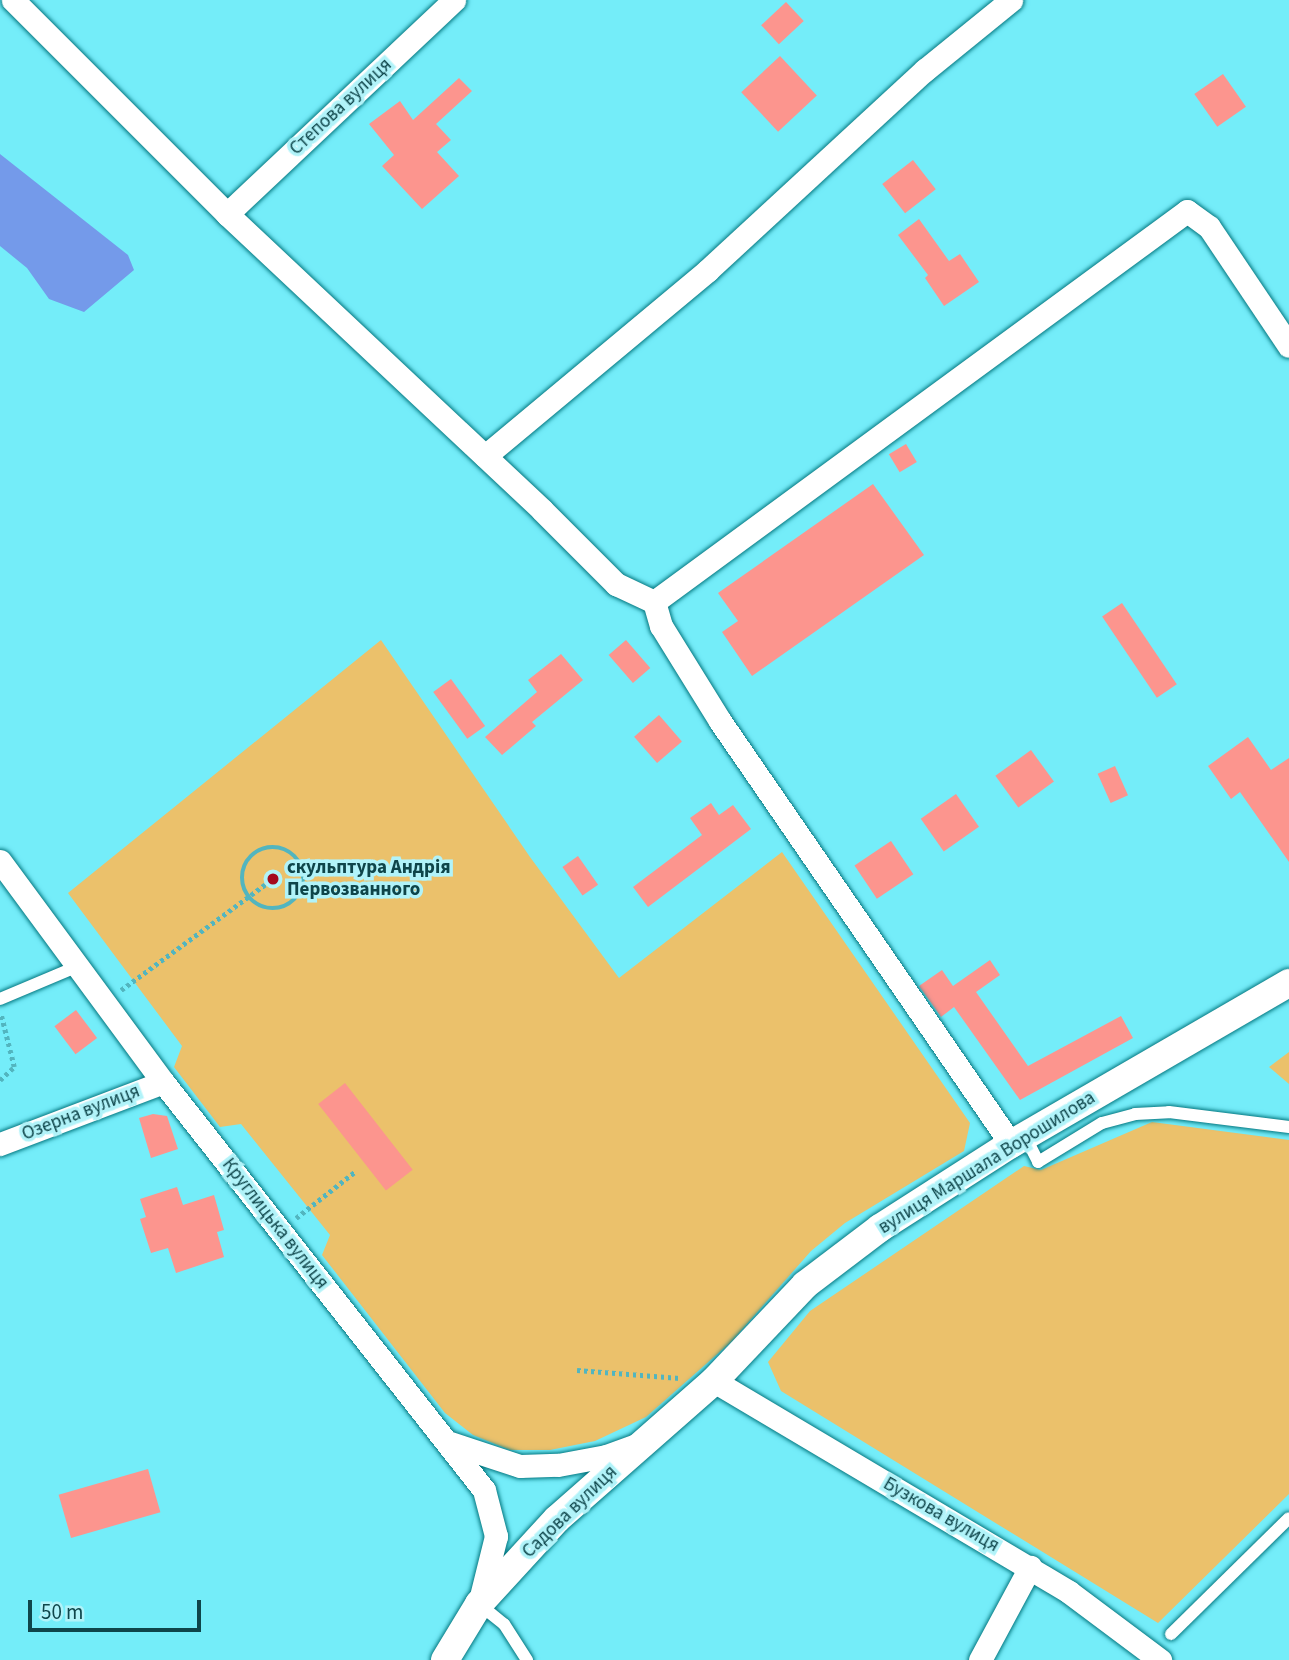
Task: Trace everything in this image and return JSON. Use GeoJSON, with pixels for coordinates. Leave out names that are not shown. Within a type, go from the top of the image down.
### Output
{"type":"FeatureCollection","features":[{"type":"Feature","properties":{"kind":"street"},"geometry":{"type":"LineString","coordinates":[[13,0],[227,214],[485,456],[616,584],[653,602],[661,626],[720,721],[1018,1140]]}},
{"type":"Feature","properties":{"kind":"street","name":"Степова вулиця"},"geometry":{"type":"LineString","coordinates":[[227,214],[454,0]]}},
{"type":"Feature","properties":{"kind":"street"},"geometry":{"type":"LineString","coordinates":[[485,456],[708,271],[925,70],[1011,0]]}},
{"type":"Feature","properties":{"kind":"street"},"geometry":{"type":"LineString","coordinates":[[653,602],[1187,211],[1209,227],[1289,346]]}},
{"type":"Feature","properties":{"kind":"street","name":"Круглицька вулиця"},"geometry":{"type":"LineString","coordinates":[[0,860],[163,1082],[484,1490],[494,1517],[496,1536],[479,1604]]}},
{"type":"Feature","properties":{"kind":"street","name":"вулиця Маршала Ворошилова"},"geometry":{"type":"LineString","coordinates":[[713,1381],[805,1284],[880,1228],[1018,1140],[1289,983]]}},
{"type":"Feature","properties":{"kind":"street","name":"Озерна вулиця"},"geometry":{"type":"LineString","coordinates":[[0,1144],[163,1082]]}},
{"type":"Feature","properties":{"kind":"street","name":"Садова вулиця"},"geometry":{"type":"LineString","coordinates":[[444,1660],[479,1604],[557,1519],[713,1381]]}},
{"type":"Feature","properties":{"kind":"street","name":"Бузкова вулиця"},"geometry":{"type":"LineString","coordinates":[[713,1381],[1030,1567],[1069,1592],[1160,1660]]}},
{"type":"Feature","properties":{"kind":"street"},"geometry":{"type":"LineString","coordinates":[[447,1442],[520,1466],[558,1465],[594,1458],[646,1441]]}},
{"type":"Feature","properties":{"kind":"street"},"geometry":{"type":"LineString","coordinates":[[980,1660],[1030,1567]]}},
{"type":"Feature","properties":{"kind":"lane"},"geometry":{"type":"LineString","coordinates":[[0,999],[78,965]]}},
{"type":"Feature","properties":{"kind":"lane"},"geometry":{"type":"LineString","coordinates":[[1018,1140],[1038,1162],[1102,1123],[1135,1114],[1169,1112],[1289,1127]]}},
{"type":"Feature","properties":{"kind":"lane"},"geometry":{"type":"LineString","coordinates":[[1171,1634],[1289,1518]]}},
{"type":"Feature","properties":{"kind":"lane"},"geometry":{"type":"LineString","coordinates":[[479,1604],[504,1624],[527,1660]]}},
{"type":"Feature","properties":{"kind":"path"},"geometry":{"type":"LineString","coordinates":[[274,847],[293,855],[303,874],[303,885],[292,903],[271,909],[261,907],[248,897],[242,883],[242,872],[253,854],[274,847]]}},
{"type":"Feature","properties":{"kind":"path"},"geometry":{"type":"LineString","coordinates":[[105,1002],[267,883]]}},
{"type":"Feature","properties":{"kind":"path"},"geometry":{"type":"LineString","coordinates":[[0,1011],[15,1067],[0,1080]]}},
{"type":"Feature","properties":{"kind":"path"},"geometry":{"type":"LineString","coordinates":[[279,1230],[356,1171]]}},
{"type":"Feature","properties":{"kind":"path"},"geometry":{"type":"LineString","coordinates":[[577,1370],[713,1381]]}},
{"type":"Feature","properties":{"kind":"shaded area"},"geometry":{"type":"Polygon","coordinates":[[[381,640],[530,857],[619,978],[782,852],[970,1123],[964,1151],[845,1223],[811,1251],[731,1342],[646,1417],[595,1441],[550,1450],[510,1450],[473,1435],[445,1413],[322,1255],[330,1235],[241,1124],[220,1127],[174,1067],[182,1046],[68,893],[381,640]]]}},
{"type":"Feature","properties":{"kind":"shaded area"},"geometry":{"type":"Polygon","coordinates":[[[1289,1052],[1289,1084],[1269,1067],[1289,1052]]]}},
{"type":"Feature","properties":{"kind":"shaded area"},"geometry":{"type":"Polygon","coordinates":[[[1152,1122],[1289,1140],[1289,1494],[1158,1623],[781,1391],[768,1362],[810,1311],[1024,1166],[1041,1170],[1152,1122]]]}},
{"type":"Feature","properties":{"kind":"water"},"geometry":{"type":"Polygon","coordinates":[[[0,154],[128,255],[134,270],[84,312],[49,299],[27,268],[0,246],[0,154]]]}},
{"type":"Feature","properties":{"kind":"building"},"geometry":{"type":"Polygon","coordinates":[[[786,2],[804,21],[779,44],[761,25],[786,2]]]}},
{"type":"Feature","properties":{"kind":"building"},"geometry":{"type":"Polygon","coordinates":[[[780,56],[817,95],[778,132],[741,92],[780,56]]]}},
{"type":"Feature","properties":{"kind":"building"},"geometry":{"type":"Polygon","coordinates":[[[1223,74],[1246,107],[1217,127],[1194,94],[1223,74]]]}},
{"type":"Feature","properties":{"kind":"building"},"geometry":{"type":"Polygon","coordinates":[[[459,78],[472,91],[436,124],[451,140],[437,152],[459,176],[422,209],[382,166],[394,155],[369,124],[400,101],[413,120],[459,78]]]}},
{"type":"Feature","properties":{"kind":"building"},"geometry":{"type":"Polygon","coordinates":[[[913,160],[936,189],[905,213],[882,184],[913,160]]]}},
{"type":"Feature","properties":{"kind":"building"},"geometry":{"type":"Polygon","coordinates":[[[919,219],[949,261],[960,254],[979,282],[944,306],[925,278],[928,275],[898,235],[919,219]]]}},
{"type":"Feature","properties":{"kind":"building"},"geometry":{"type":"Polygon","coordinates":[[[906,444],[917,462],[900,472],[889,454],[906,444]]]}},
{"type":"Feature","properties":{"kind":"building"},"geometry":{"type":"Polygon","coordinates":[[[873,484],[924,555],[752,676],[722,632],[738,621],[718,593],[873,484]]]}},
{"type":"Feature","properties":{"kind":"building"},"geometry":{"type":"Polygon","coordinates":[[[1122,603],[1177,684],[1157,698],[1102,616],[1122,603]]]}},
{"type":"Feature","properties":{"kind":"building"},"geometry":{"type":"Polygon","coordinates":[[[626,640],[650,668],[633,683],[609,655],[626,640]]]}},
{"type":"Feature","properties":{"kind":"building"},"geometry":{"type":"Polygon","coordinates":[[[561,654],[583,680],[532,722],[536,726],[502,755],[485,737],[537,692],[528,680],[561,654]]]}},
{"type":"Feature","properties":{"kind":"building"},"geometry":{"type":"Polygon","coordinates":[[[451,679],[485,726],[467,739],[433,692],[451,679]]]}},
{"type":"Feature","properties":{"kind":"building"},"geometry":{"type":"Polygon","coordinates":[[[659,715],[682,741],[657,763],[634,737],[659,715]]]}},
{"type":"Feature","properties":{"kind":"building"},"geometry":{"type":"Polygon","coordinates":[[[1248,737],[1271,770],[1289,758],[1289,862],[1240,792],[1231,799],[1208,766],[1248,737]]]}},
{"type":"Feature","properties":{"kind":"building"},"geometry":{"type":"Polygon","coordinates":[[[1031,750],[1054,782],[1018,807],[995,776],[1031,750]]]}},
{"type":"Feature","properties":{"kind":"building"},"geometry":{"type":"Polygon","coordinates":[[[1115,766],[1128,795],[1111,803],[1098,774],[1115,766]]]}},
{"type":"Feature","properties":{"kind":"building"},"geometry":{"type":"Polygon","coordinates":[[[956,794],[979,827],[944,851],[921,819],[956,794]]]}},
{"type":"Feature","properties":{"kind":"building"},"geometry":{"type":"Polygon","coordinates":[[[711,803],[719,815],[733,805],[751,829],[648,907],[633,887],[702,835],[690,818],[711,803]]]}},
{"type":"Feature","properties":{"kind":"building"},"geometry":{"type":"Polygon","coordinates":[[[891,841],[913,874],[877,899],[855,866],[891,841]]]}},
{"type":"Feature","properties":{"kind":"building"},"geometry":{"type":"Polygon","coordinates":[[[578,856],[598,885],[583,896],[562,867],[578,856]]]}},
{"type":"Feature","properties":{"kind":"building"},"geometry":{"type":"Polygon","coordinates":[[[990,960],[1000,975],[976,992],[1028,1066],[1121,1016],[1133,1038],[1020,1100],[954,1007],[941,1017],[919,986],[942,970],[953,986],[990,960]]]}},
{"type":"Feature","properties":{"kind":"building"},"geometry":{"type":"Polygon","coordinates":[[[76,1010],[97,1038],[76,1054],[54,1026],[76,1010]]]}},
{"type":"Feature","properties":{"kind":"building"},"geometry":{"type":"Polygon","coordinates":[[[345,1083],[413,1170],[386,1191],[318,1104],[345,1083]]]}},
{"type":"Feature","properties":{"kind":"building"},"geometry":{"type":"Polygon","coordinates":[[[153,1114],[167,1116],[178,1149],[151,1158],[139,1118],[153,1114]]]}},
{"type":"Feature","properties":{"kind":"building"},"geometry":{"type":"Polygon","coordinates":[[[177,1187],[183,1205],[214,1195],[224,1230],[217,1232],[224,1257],[176,1273],[168,1248],[151,1253],[140,1219],[146,1217],[140,1199],[177,1187]]]}},
{"type":"Feature","properties":{"kind":"building"},"geometry":{"type":"Polygon","coordinates":[[[148,1469],[160,1512],[71,1538],[59,1495],[148,1469]]]}},
{"type":"Feature","properties":{"kind":"place","name":"скульптура Андрія Первозванного"},"geometry":{"type":"Point","coordinates":[273,879]}}]}
